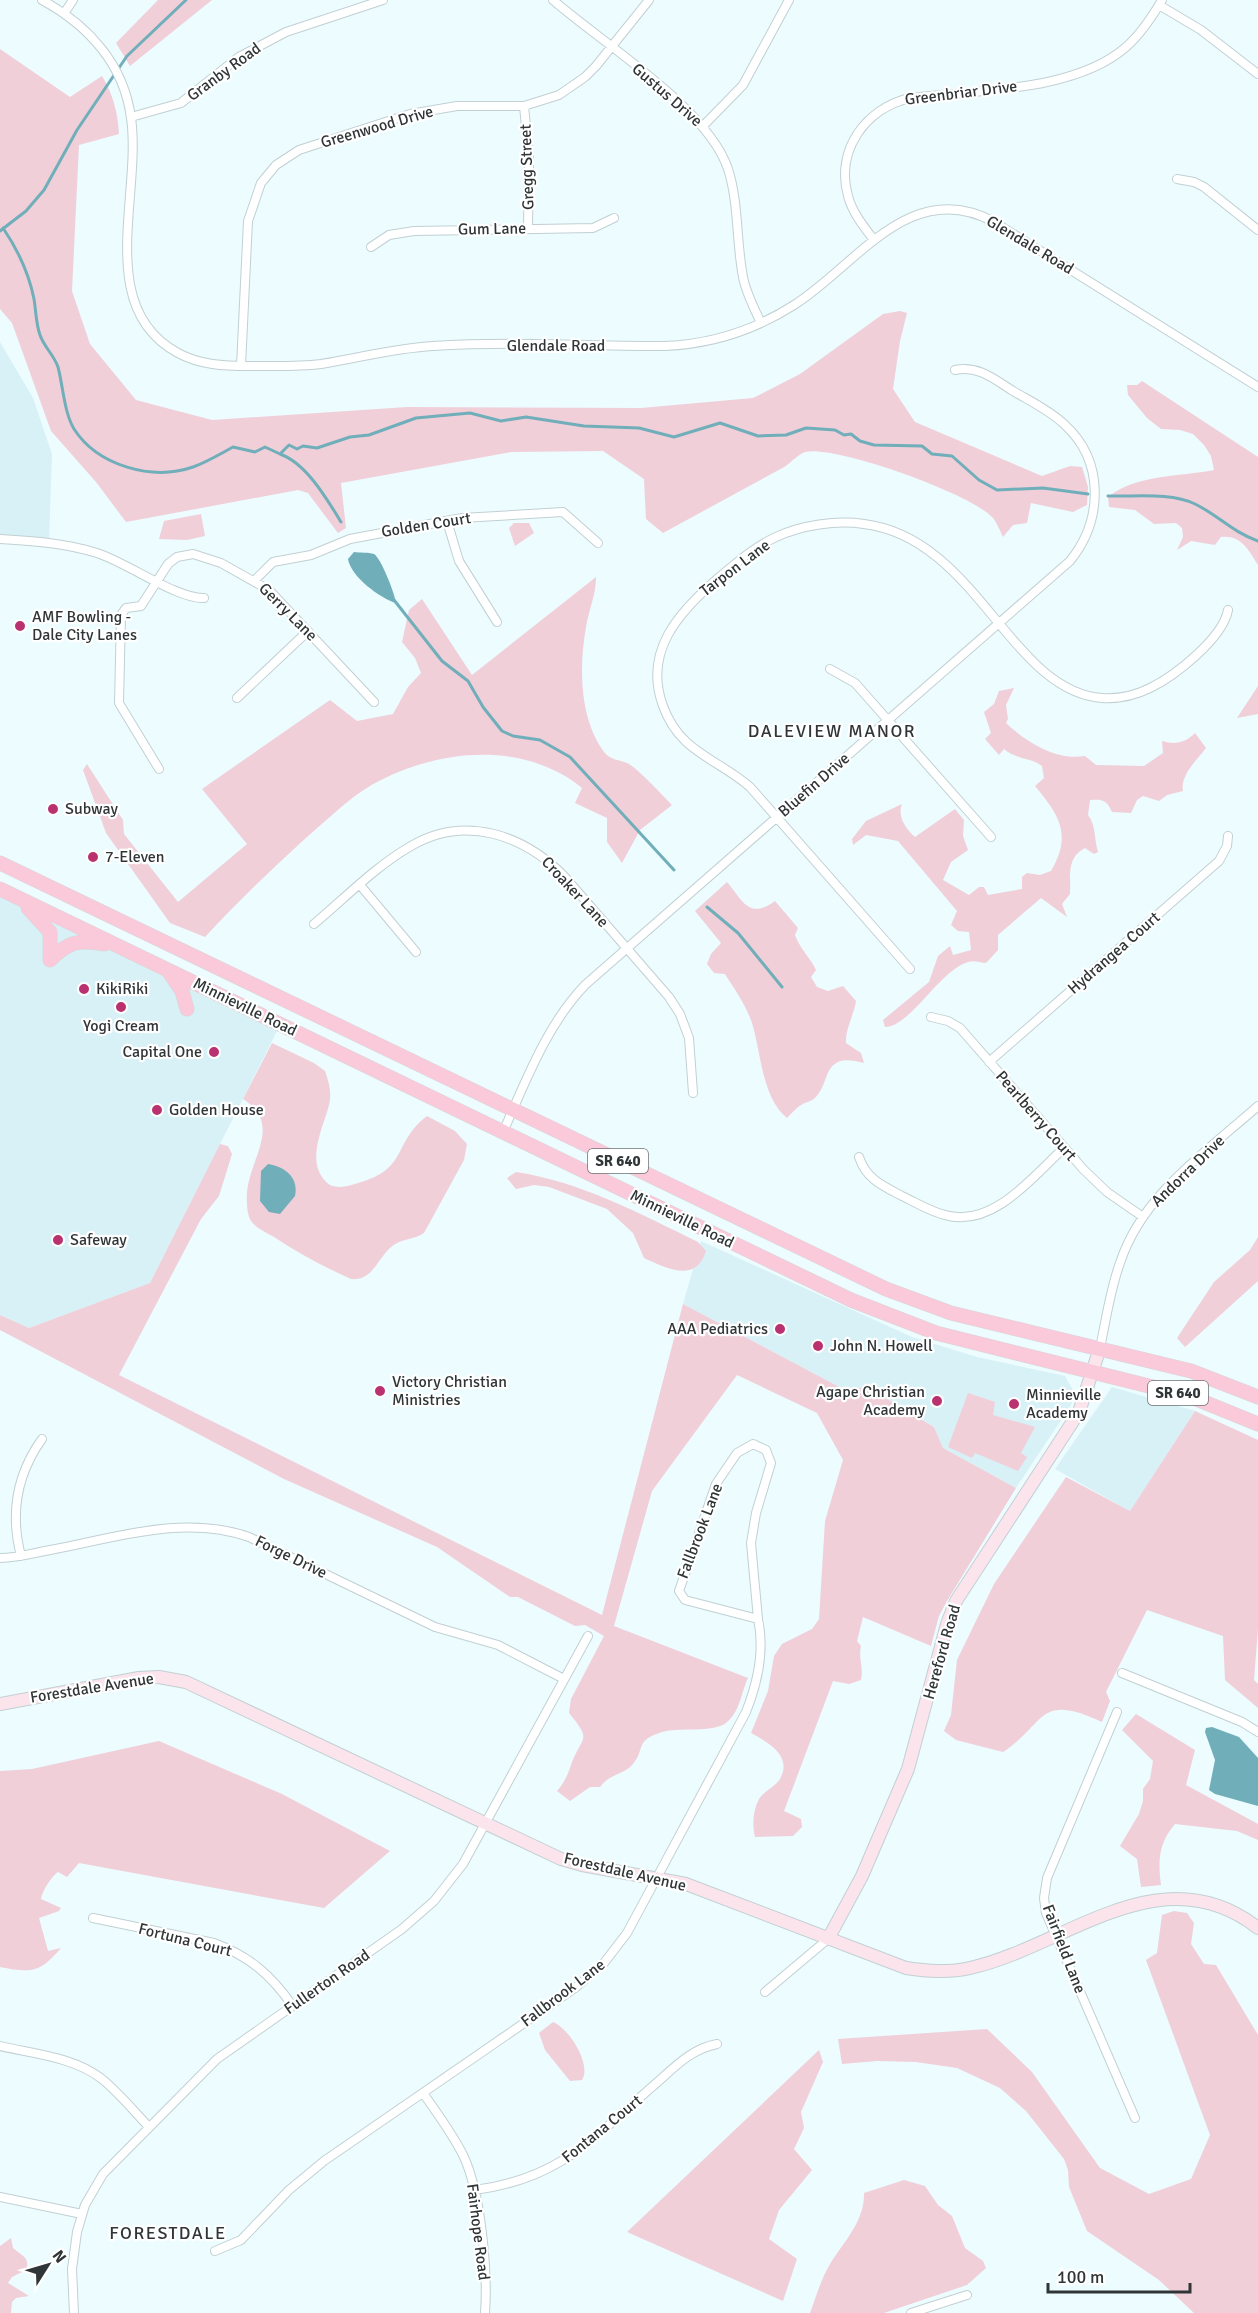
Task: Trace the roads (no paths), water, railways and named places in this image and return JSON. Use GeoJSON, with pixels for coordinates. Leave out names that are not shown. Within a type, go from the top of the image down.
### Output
{"type":"FeatureCollection","features":[{"type":"Feature","properties":{"kind":"main road","name":"Minnieville Road"},"geometry":{"type":"LineString","coordinates":[[0,863],[886,1289],[951,1313],[1191,1371],[1258,1397]]}},
{"type":"Feature","properties":{"kind":"main road","name":"Minnieville Road"},"geometry":{"type":"LineString","coordinates":[[0,889],[893,1317],[972,1344],[1094,1371],[1189,1396],[1258,1424]]}},
{"type":"Feature","properties":{"kind":"main road"},"geometry":{"type":"LineString","coordinates":[[15,897],[48,929],[51,938],[50,960],[75,941],[117,946]]}},
{"type":"Feature","properties":{"kind":"main road"},"geometry":{"type":"LineString","coordinates":[[167,970],[182,991],[188,1009]]}},
{"type":"Feature","properties":{"kind":"street","name":"Glendale Road"},"geometry":{"type":"LineString","coordinates":[[42,0],[79,22],[106,53],[123,87],[133,134],[128,278],[135,309],[149,330],[176,352],[202,363],[241,366],[302,366],[434,346],[681,345],[722,338],[761,323],[806,297],[874,240],[903,220],[930,211],[961,210],[985,217],[1258,387]]}},
{"type":"Feature","properties":{"kind":"street"},"geometry":{"type":"LineString","coordinates":[[65,12],[74,0]]}},
{"type":"Feature","properties":{"kind":"street","name":"Granby Road"},"geometry":{"type":"LineString","coordinates":[[131,117],[181,103],[239,57],[286,32],[383,0]]}},
{"type":"Feature","properties":{"kind":"street","name":"Gustus Drive"},"geometry":{"type":"LineString","coordinates":[[553,0],[703,126],[714,140],[728,168],[734,197],[743,278],[761,323]]}},
{"type":"Feature","properties":{"kind":"street","name":"Greenwood Drive"},"geometry":{"type":"LineString","coordinates":[[241,366],[248,221],[261,183],[276,165],[299,150],[410,114],[457,106],[524,106],[547,100],[572,87],[597,66],[649,0]]}},
{"type":"Feature","properties":{"kind":"street"},"geometry":{"type":"LineString","coordinates":[[703,126],[743,84],[789,0]]}},
{"type":"Feature","properties":{"kind":"street"},"geometry":{"type":"LineString","coordinates":[[1160,2],[1258,74]]}},
{"type":"Feature","properties":{"kind":"street","name":"Greenbriar Drive"},"geometry":{"type":"LineString","coordinates":[[874,240],[851,205],[845,175],[852,142],[860,129],[876,113],[893,103],[910,98],[1045,83],[1085,71],[1126,47],[1143,29],[1160,2]]}},
{"type":"Feature","properties":{"kind":"street","name":"Gregg Street"},"geometry":{"type":"LineString","coordinates":[[524,106],[529,158],[528,228]]}},
{"type":"Feature","properties":{"kind":"street"},"geometry":{"type":"LineString","coordinates":[[1177,179],[1194,182],[1203,187],[1258,230]]}},
{"type":"Feature","properties":{"kind":"street","name":"Gum Lane"},"geometry":{"type":"LineString","coordinates":[[371,247],[389,235],[414,231],[593,228],[614,218]]}},
{"type":"Feature","properties":{"kind":"street","name":"Bluefin Drive"},"geometry":{"type":"LineString","coordinates":[[503,1132],[561,1014],[585,985],[1000,623],[1079,550],[1094,513],[1094,481],[1081,444],[1060,420],[981,371],[967,368],[955,370]]}},
{"type":"Feature","properties":{"kind":"street","name":"Golden Court"},"geometry":{"type":"LineString","coordinates":[[255,580],[268,564],[311,555],[350,538],[447,521],[560,511],[598,543]]}},
{"type":"Feature","properties":{"kind":"street"},"geometry":{"type":"LineString","coordinates":[[447,521],[459,561],[497,622]]}},
{"type":"Feature","properties":{"kind":"street","name":"Tarpon Lane"},"geometry":{"type":"LineString","coordinates":[[910,969],[777,817],[737,776],[703,757],[687,744],[670,722],[659,692],[658,665],[666,636],[682,612],[733,566],[776,537],[810,527],[862,524],[896,532],[929,550],[954,570],[1038,666],[1064,686],[1090,696],[1119,697],[1149,689],[1171,675],[1217,635],[1228,610]]}},
{"type":"Feature","properties":{"kind":"street"},"geometry":{"type":"LineString","coordinates":[[0,539],[73,546],[114,559],[187,597],[204,598]]}},
{"type":"Feature","properties":{"kind":"street","name":"Gerry Lane"},"geometry":{"type":"LineString","coordinates":[[159,769],[122,712],[117,692],[122,612],[141,606],[171,561],[190,554],[221,563],[255,580],[269,590],[374,702]]}},
{"type":"Feature","properties":{"kind":"street"},"geometry":{"type":"LineString","coordinates":[[237,698],[308,631]]}},
{"type":"Feature","properties":{"kind":"street"},"geometry":{"type":"LineString","coordinates":[[830,669],[855,683],[991,837]]}},
{"type":"Feature","properties":{"kind":"street","name":"Croaker Lane"},"geometry":{"type":"LineString","coordinates":[[314,924],[399,853],[425,838],[460,830],[489,832],[520,842],[545,858],[669,997],[685,1025],[691,1049],[693,1093]]}},
{"type":"Feature","properties":{"kind":"street","name":"Hydrangea Court"},"geometry":{"type":"LineString","coordinates":[[989,1062],[1219,861],[1227,846],[1228,836]]}},
{"type":"Feature","properties":{"kind":"street"},"geometry":{"type":"LineString","coordinates":[[360,885],[417,952]]}},
{"type":"Feature","properties":{"kind":"street","name":"Pearlberry Court"},"geometry":{"type":"LineString","coordinates":[[931,1017],[955,1025],[1101,1187],[1143,1217]]}},
{"type":"Feature","properties":{"kind":"street","name":"Andorra Drive"},"geometry":{"type":"LineString","coordinates":[[1100,1348],[1120,1261],[1143,1217],[1173,1181],[1258,1106]]}},
{"type":"Feature","properties":{"kind":"street"},"geometry":{"type":"LineString","coordinates":[[859,1157],[866,1173],[877,1183],[926,1208],[958,1217],[994,1208],[1064,1148]]}},
{"type":"Feature","properties":{"kind":"street","name":"Hereford Road"},"geometry":{"type":"LineString","coordinates":[[828,1939],[862,1876],[908,1770],[943,1640],[956,1601],[1079,1412],[1100,1348]]}},
{"type":"Feature","properties":{"kind":"street"},"geometry":{"type":"LineString","coordinates":[[21,1556],[15,1526],[16,1496],[26,1464],[42,1439]]}},
{"type":"Feature","properties":{"kind":"street","name":"Fallbrook Lane"},"geometry":{"type":"LineString","coordinates":[[214,2251],[241,2240],[310,2172],[575,1988],[604,1964],[627,1933],[753,1695],[760,1658],[758,1619],[751,1543],[756,1513],[771,1463],[765,1450],[753,1444],[737,1453],[716,1484],[679,1591],[685,1600],[758,1619]]}},
{"type":"Feature","properties":{"kind":"street","name":"Forge Drive"},"geometry":{"type":"LineString","coordinates":[[0,1558],[169,1528],[199,1526],[217,1528],[249,1537],[435,1626],[508,1648],[564,1679]]}},
{"type":"Feature","properties":{"kind":"street","name":"Fullerton Road"},"geometry":{"type":"LineString","coordinates":[[74,2313],[73,2258],[82,2214],[103,2174],[148,2126],[217,2060],[420,1914],[449,1883],[486,1825],[588,1636]]}},
{"type":"Feature","properties":{"kind":"street"},"geometry":{"type":"LineString","coordinates":[[1122,1673],[1242,1722],[1258,1732]]}},
{"type":"Feature","properties":{"kind":"street","name":"Forestdale Avenue"},"geometry":{"type":"LineString","coordinates":[[0,1704],[139,1678],[159,1677],[186,1682],[241,1706],[486,1825],[572,1862],[657,1878],[722,1896],[888,1963],[936,1971],[987,1964],[1124,1906],[1155,1900],[1182,1900],[1209,1905],[1256,1922]]}},
{"type":"Feature","properties":{"kind":"street","name":"Fairfield Lane"},"geometry":{"type":"LineString","coordinates":[[1117,1712],[1047,1878],[1045,1907],[1135,2118]]}},
{"type":"Feature","properties":{"kind":"street","name":"Fortuna Court"},"geometry":{"type":"LineString","coordinates":[[93,1918],[214,1943],[233,1950],[261,1968],[292,2005]]}},
{"type":"Feature","properties":{"kind":"street"},"geometry":{"type":"LineString","coordinates":[[765,1992],[828,1939]]}},
{"type":"Feature","properties":{"kind":"street","name":"Fontana Court"},"geometry":{"type":"LineString","coordinates":[[474,2190],[513,2183],[554,2167],[587,2144],[690,2055],[717,2044]]}},
{"type":"Feature","properties":{"kind":"street"},"geometry":{"type":"LineString","coordinates":[[0,2046],[55,2058],[84,2068],[102,2080],[148,2126]]}},
{"type":"Feature","properties":{"kind":"street","name":"Fairhope Road"},"geometry":{"type":"LineString","coordinates":[[423,2093],[456,2141],[466,2162],[474,2190],[485,2282],[485,2313]]}},
{"type":"Feature","properties":{"kind":"street"},"geometry":{"type":"LineString","coordinates":[[0,2197],[82,2214]]}},
{"type":"Feature","properties":{"kind":"street"},"geometry":{"type":"LineString","coordinates":[[911,2313],[967,2295]]}},
{"type":"Feature","properties":{"kind":"water"},"geometry":{"type":"Polygon","coordinates":[[[354,552],[372,553],[377,557],[396,603],[382,597],[360,580],[348,559],[354,552]]]}},
{"type":"Feature","properties":{"kind":"water"},"geometry":{"type":"Polygon","coordinates":[[[268,1164],[285,1170],[295,1183],[295,1196],[280,1214],[269,1212],[260,1201],[261,1171],[268,1164]]]}},
{"type":"Feature","properties":{"kind":"water"},"geometry":{"type":"Polygon","coordinates":[[[1212,1727],[1239,1737],[1258,1758],[1258,1806],[1215,1794],[1209,1790],[1215,1760],[1205,1732],[1206,1728],[1212,1727]]]}},
{"type":"Feature","properties":{"kind":"waterway"},"geometry":{"type":"LineString","coordinates":[[0,231],[26,211],[44,190],[77,130],[127,56],[186,0]]}},
{"type":"Feature","properties":{"kind":"waterway"},"geometry":{"type":"LineString","coordinates":[[3,228],[26,271],[34,299],[39,331],[58,367],[66,407],[74,429],[97,453],[127,467],[144,471],[177,471],[198,465],[233,447],[255,452],[265,447],[280,454],[289,445],[297,449],[303,446],[317,448],[350,437],[369,435],[416,418],[470,413],[501,421],[526,417],[584,426],[639,428],[674,437],[720,423],[758,436],[786,435],[806,428],[835,430],[844,435],[851,434],[860,441],[874,445],[922,446],[932,454],[952,456],[979,480],[997,490],[1043,488],[1088,494]]}},
{"type":"Feature","properties":{"kind":"waterway"},"geometry":{"type":"LineString","coordinates":[[280,454],[299,465],[307,473],[341,522]]}},
{"type":"Feature","properties":{"kind":"waterway"},"geometry":{"type":"LineString","coordinates":[[1108,496],[1164,496],[1185,500],[1203,508],[1240,533],[1258,541]]}},
{"type":"Feature","properties":{"kind":"waterway"},"geometry":{"type":"LineString","coordinates":[[394,600],[442,661],[468,681],[483,707],[502,731],[513,736],[540,740],[570,757],[674,870]]}},
{"type":"Feature","properties":{"kind":"waterway"},"geometry":{"type":"LineString","coordinates":[[707,907],[738,933],[782,987]]}},
{"type":"Feature","properties":{"kind":"place","name":"AMF Bowling - Dale City Lanes"},"geometry":{"type":"Point","coordinates":[20,626]}},
{"type":"Feature","properties":{"kind":"place","name":"Subway"},"geometry":{"type":"Point","coordinates":[53,809]}},
{"type":"Feature","properties":{"kind":"place","name":"7-Eleven"},"geometry":{"type":"Point","coordinates":[93,857]}},
{"type":"Feature","properties":{"kind":"place","name":"KikiRiki"},"geometry":{"type":"Point","coordinates":[84,989]}},
{"type":"Feature","properties":{"kind":"place","name":"Yogi Cream"},"geometry":{"type":"Point","coordinates":[121,1007]}},
{"type":"Feature","properties":{"kind":"place","name":"Capital One"},"geometry":{"type":"Point","coordinates":[214,1052]}},
{"type":"Feature","properties":{"kind":"place","name":"Golden House"},"geometry":{"type":"Point","coordinates":[157,1110]}},
{"type":"Feature","properties":{"kind":"place","name":"Safeway"},"geometry":{"type":"Point","coordinates":[58,1240]}},
{"type":"Feature","properties":{"kind":"place","name":"AAA Pediatrics"},"geometry":{"type":"Point","coordinates":[780,1329]}},
{"type":"Feature","properties":{"kind":"place","name":"John N. Howell"},"geometry":{"type":"Point","coordinates":[818,1346]}},
{"type":"Feature","properties":{"kind":"place","name":"Victory Christian Ministries"},"geometry":{"type":"Point","coordinates":[380,1391]}},
{"type":"Feature","properties":{"kind":"place","name":"Agape Christian Academy"},"geometry":{"type":"Point","coordinates":[937,1401]}},
{"type":"Feature","properties":{"kind":"place","name":"Minnieville Academy"},"geometry":{"type":"Point","coordinates":[1014,1404]}},
{"type":"Feature","properties":{"kind":"district","name":"DALEVIEW MANOR"},"geometry":{"type":"Point","coordinates":[832,731]}},
{"type":"Feature","properties":{"kind":"district","name":"FORESTDALE"},"geometry":{"type":"Point","coordinates":[168,2233]}}]}
